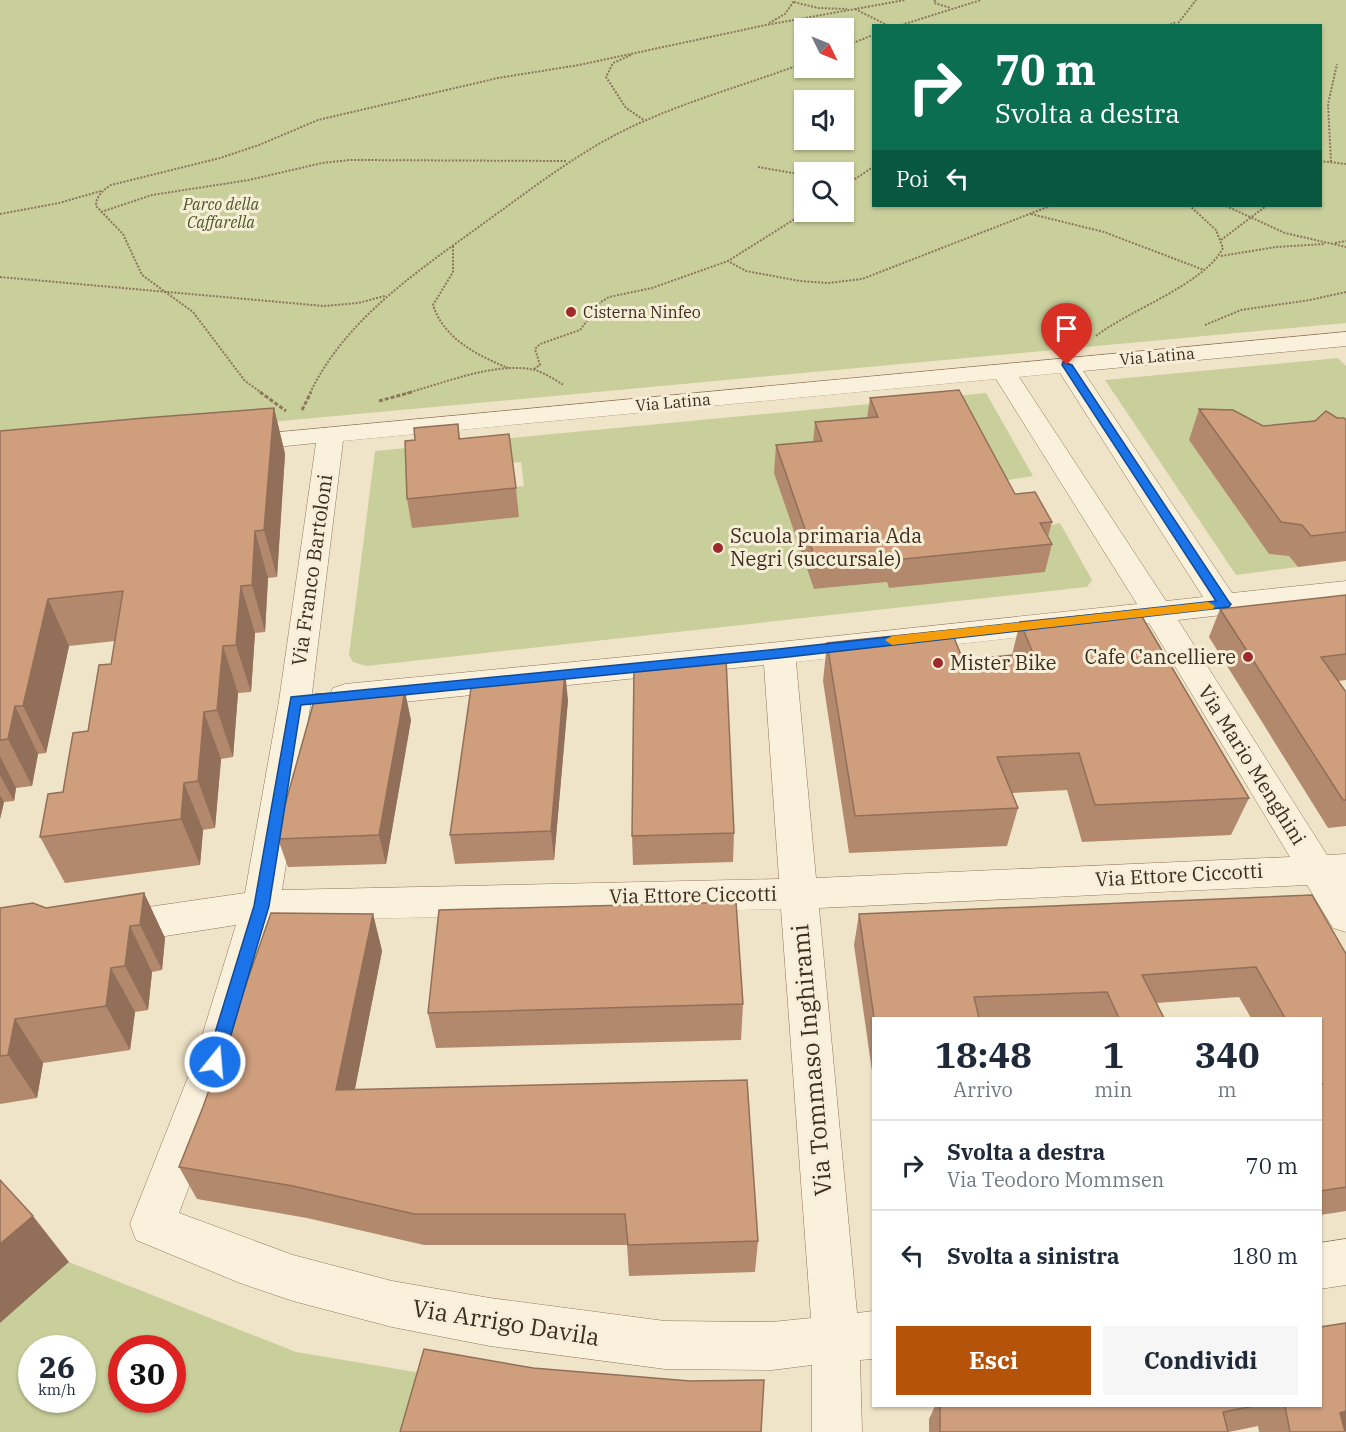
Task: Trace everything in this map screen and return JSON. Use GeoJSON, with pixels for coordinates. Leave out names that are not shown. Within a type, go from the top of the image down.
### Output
{"type":"FeatureCollection","features":[{"type":"Feature","properties":{"kind":"street","name":"Via Latina"},"geometry":{"type":"LineString","coordinates":[[212,445],[1346,339]]}},
{"type":"Feature","properties":{"kind":"street"},"geometry":{"type":"LineString","coordinates":[[1067,365],[1224,604]]}},
{"type":"Feature","properties":{"kind":"street","name":"Via Mario Menghini"},"geometry":{"type":"LineString","coordinates":[[1002,370],[1158,612],[1332,869],[1346,917]]}},
{"type":"Feature","properties":{"kind":"street","name":"Via Franco Bartoloni"},"geometry":{"type":"LineString","coordinates":[[153,1224],[215,1062],[261,906],[295,701],[331,435]]}},
{"type":"Feature","properties":{"kind":"street"},"geometry":{"type":"LineString","coordinates":[[295,701],[779,653],[1346,591]]}},
{"type":"Feature","properties":{"kind":"street","name":"Via Tommaso Inghirami"},"geometry":{"type":"LineString","coordinates":[[779,653],[799,893],[854,1338],[837,1432]]}},
{"type":"Feature","properties":{"kind":"street","name":"Via Ettore Ciccotti"},"geometry":{"type":"LineString","coordinates":[[82,933],[261,906],[799,893],[1332,869]]}},
{"type":"Feature","properties":{"kind":"street","name":"Via Arrigo Davila"},"geometry":{"type":"LineString","coordinates":[[153,1224],[240,1260],[304,1281],[392,1304],[490,1322],[665,1345],[772,1346],[854,1338]]}},
{"type":"Feature","properties":{"kind":"street"},"geometry":{"type":"LineString","coordinates":[[1322,1266],[1346,1262]]}},
{"type":"Feature","properties":{"kind":"path"},"geometry":{"type":"LineString","coordinates":[[0,214],[39,208],[102,191],[111,185],[133,178],[152,176],[220,158],[318,120],[498,78],[579,65],[766,25],[905,0]]}},
{"type":"Feature","properties":{"kind":"path"},"geometry":{"type":"LineString","coordinates":[[935,0],[934,3],[951,8]]}},
{"type":"Feature","properties":{"kind":"path"},"geometry":{"type":"LineString","coordinates":[[904,24],[981,0]]}},
{"type":"Feature","properties":{"kind":"path"},"geometry":{"type":"LineString","coordinates":[[1171,24],[1177,21],[1196,0]]}},
{"type":"Feature","properties":{"kind":"path"},"geometry":{"type":"LineString","coordinates":[[766,25],[784,14],[794,1],[818,8],[854,9],[885,24]]}},
{"type":"Feature","properties":{"kind":"path"},"geometry":{"type":"LineString","coordinates":[[854,43],[872,35]]}},
{"type":"Feature","properties":{"kind":"path"},"geometry":{"type":"LineString","coordinates":[[640,52],[613,63],[606,77],[616,96],[634,116],[644,121]]}},
{"type":"Feature","properties":{"kind":"path"},"geometry":{"type":"LineString","coordinates":[[1331,162],[1328,104],[1337,64]]}},
{"type":"Feature","properties":{"kind":"path"},"geometry":{"type":"LineString","coordinates":[[302,411],[313,384],[340,345],[386,296],[569,161],[644,121],[794,67]]}},
{"type":"Feature","properties":{"kind":"path"},"geometry":{"type":"LineString","coordinates":[[100,213],[152,195],[249,180],[322,163],[350,160],[569,161]]}},
{"type":"Feature","properties":{"kind":"path"},"geometry":{"type":"LineString","coordinates":[[1322,161],[1346,164]]}},
{"type":"Feature","properties":{"kind":"path"},"geometry":{"type":"LineString","coordinates":[[758,167],[794,174]]}},
{"type":"Feature","properties":{"kind":"path"},"geometry":{"type":"LineString","coordinates":[[854,179],[872,167]]}},
{"type":"Feature","properties":{"kind":"path"},"geometry":{"type":"LineString","coordinates":[[102,191],[96,200],[96,206],[100,213],[123,234],[142,275],[193,312],[245,381],[289,413]]}},
{"type":"Feature","properties":{"kind":"path"},"geometry":{"type":"LineString","coordinates":[[728,261],[746,271],[800,281],[828,283],[862,279],[1048,207]]}},
{"type":"Feature","properties":{"kind":"path"},"geometry":{"type":"LineString","coordinates":[[1191,207],[1221,240],[1223,248],[1221,256]]}},
{"type":"Feature","properties":{"kind":"path"},"geometry":{"type":"LineString","coordinates":[[1229,207],[1285,233],[1346,247]]}},
{"type":"Feature","properties":{"kind":"path"},"geometry":{"type":"LineString","coordinates":[[1221,240],[1265,207]]}},
{"type":"Feature","properties":{"kind":"path"},"geometry":{"type":"LineString","coordinates":[[1031,214],[1104,232],[1204,270]]}},
{"type":"Feature","properties":{"kind":"path"},"geometry":{"type":"LineString","coordinates":[[534,369],[540,365],[535,350],[540,344],[580,330],[601,302],[609,297],[652,288],[728,261],[794,220]]}},
{"type":"Feature","properties":{"kind":"path"},"geometry":{"type":"LineString","coordinates":[[1093,338],[1126,315],[1176,288],[1221,256],[1276,247],[1346,241]]}},
{"type":"Feature","properties":{"kind":"path"},"geometry":{"type":"LineString","coordinates":[[453,246],[456,263],[452,276],[433,305],[438,321],[458,339],[489,360],[508,368]]}},
{"type":"Feature","properties":{"kind":"path"},"geometry":{"type":"LineString","coordinates":[[0,277],[324,306],[358,303],[386,296]]}},
{"type":"Feature","properties":{"kind":"path"},"geometry":{"type":"LineString","coordinates":[[1238,309],[1304,301],[1346,292]]}},
{"type":"Feature","properties":{"kind":"path"},"geometry":{"type":"LineString","coordinates":[[372,403],[508,368],[534,369],[572,390]]}},
{"type":"Feature","properties":{"kind":"green space","name":"Parco della Caffarella"},"geometry":{"type":"Polygon","coordinates":[[[0,0],[1346,0],[1346,323],[0,447],[0,0]]]}},
{"type":"Feature","properties":{"kind":"green space"},"geometry":{"type":"Polygon","coordinates":[[[1338,358],[1346,366],[1346,447],[1289,556],[1298,567],[1236,575],[1105,380],[1338,358]]]}},
{"type":"Feature","properties":{"kind":"green space","name":"Scuola primaria Ada Negri (succursale)"},"geometry":{"type":"Polygon","coordinates":[[[986,393],[1033,476],[989,483],[814,589],[887,582],[890,588],[1034,529],[1060,523],[1092,580],[1087,587],[366,666],[353,662],[349,655],[375,451],[986,393]],[[521,462],[463,468],[515,487],[524,486],[521,462]]]}},
{"type":"Feature","properties":{"kind":"green space"},"geometry":{"type":"Polygon","coordinates":[[[69,1262],[296,1352],[433,1375],[418,1432],[0,1432],[0,1323],[69,1262]]]}},
{"type":"Feature","properties":{"kind":"building"},"geometry":{"type":"Polygon","coordinates":[[[959,390],[1015,494],[1035,492],[1052,522],[1040,523],[1052,544],[894,560],[891,553],[816,561],[776,445],[822,441],[815,422],[878,417],[870,398],[959,390]]]}},
{"type":"Feature","properties":{"kind":"building"},"geometry":{"type":"Polygon","coordinates":[[[274,408],[264,530],[255,531],[252,585],[241,586],[236,645],[223,646],[217,710],[204,712],[198,781],[184,783],[181,819],[40,837],[48,794],[63,792],[73,733],[88,731],[99,665],[111,664],[123,591],[48,599],[23,706],[15,706],[8,739],[0,740],[0,431],[274,408]]]}},
{"type":"Feature","properties":{"kind":"building"},"geometry":{"type":"Polygon","coordinates":[[[1199,409],[1233,410],[1263,426],[1315,421],[1326,411],[1337,418],[1344,418],[1346,420],[1346,532],[1311,536],[1302,525],[1281,522],[1199,409]]]}},
{"type":"Feature","properties":{"kind":"building"},"geometry":{"type":"Polygon","coordinates":[[[458,424],[459,439],[509,434],[516,488],[407,499],[405,441],[415,440],[414,428],[458,424]]]}},
{"type":"Feature","properties":{"kind":"building"},"geometry":{"type":"Polygon","coordinates":[[[1346,595],[1346,654],[1321,657],[1346,692],[1346,800],[1343,800],[1220,609],[1346,595]]]}},
{"type":"Feature","properties":{"kind":"building"},"geometry":{"type":"Polygon","coordinates":[[[1138,610],[1249,798],[1095,805],[1079,753],[997,757],[1018,808],[855,816],[827,643],[951,630],[963,660],[1033,653],[1020,622],[1138,610]]]}},
{"type":"Feature","properties":{"kind":"building"},"geometry":{"type":"Polygon","coordinates":[[[726,658],[734,833],[632,836],[634,666],[726,658]]]}},
{"type":"Feature","properties":{"kind":"building"},"geometry":{"type":"Polygon","coordinates":[[[565,671],[551,831],[450,835],[472,681],[565,671]]]}},
{"type":"Feature","properties":{"kind":"building"},"geometry":{"type":"Polygon","coordinates":[[[405,691],[379,835],[278,839],[283,812],[316,694],[405,691]]]}},
{"type":"Feature","properties":{"kind":"building"},"geometry":{"type":"Polygon","coordinates":[[[144,893],[140,925],[130,926],[125,966],[111,968],[106,1006],[15,1019],[8,1055],[0,1056],[0,908],[33,903],[46,908],[144,893]]]}},
{"type":"Feature","properties":{"kind":"building"},"geometry":{"type":"Polygon","coordinates":[[[1312,895],[1346,954],[1346,1187],[1322,1191],[1322,1017],[1284,1017],[1256,967],[1142,975],[1163,1017],[1119,1017],[1107,992],[974,997],[979,1017],[874,1017],[859,914],[1312,895]]]}},
{"type":"Feature","properties":{"kind":"building"},"geometry":{"type":"Polygon","coordinates":[[[736,902],[743,1004],[428,1013],[439,910],[736,902]]]}},
{"type":"Feature","properties":{"kind":"building"},"geometry":{"type":"Polygon","coordinates":[[[271,913],[373,914],[336,1090],[747,1080],[758,1241],[628,1245],[625,1214],[414,1214],[293,1186],[179,1167],[203,1107],[271,913]]]}},
{"type":"Feature","properties":{"kind":"building"},"geometry":{"type":"Polygon","coordinates":[[[0,1180],[33,1216],[0,1244],[0,1180]]]}},
{"type":"Feature","properties":{"kind":"building"},"geometry":{"type":"Polygon","coordinates":[[[1346,1323],[1346,1411],[1340,1413],[1345,1432],[1290,1432],[1285,1407],[1322,1407],[1322,1327],[1346,1323]]]}},
{"type":"Feature","properties":{"kind":"building"},"geometry":{"type":"Polygon","coordinates":[[[424,1349],[533,1368],[690,1381],[764,1380],[761,1432],[400,1432],[424,1349]]]}},
{"type":"Feature","properties":{"kind":"building"},"geometry":{"type":"Polygon","coordinates":[[[940,1407],[1249,1407],[1223,1412],[1228,1432],[940,1432],[940,1407]]]}},
{"type":"Feature","properties":{"kind":"slow traffic"},"geometry":{"type":"LineString","coordinates":[[892,640],[1096,620],[1208,606]]}},
{"type":"Feature","properties":{"kind":"place","name":"Cisterna Ninfeo"},"geometry":{"type":"Point","coordinates":[571,312]}},
{"type":"Feature","properties":{"kind":"place","name":"Scuola primaria Ada Negri (succursale)"},"geometry":{"type":"Point","coordinates":[718,548]}},
{"type":"Feature","properties":{"kind":"place","name":"Cafe Cancelliere"},"geometry":{"type":"Point","coordinates":[1248,657]}},
{"type":"Feature","properties":{"kind":"place","name":"Mister Bike"},"geometry":{"type":"Point","coordinates":[938,663]}},
{"type":"Feature","properties":{"kind":"route"},"geometry":{"type":"LineString","coordinates":[[215,1062],[261,906],[295,701],[1096,620],[1224,604],[1067,365]]}}]}
